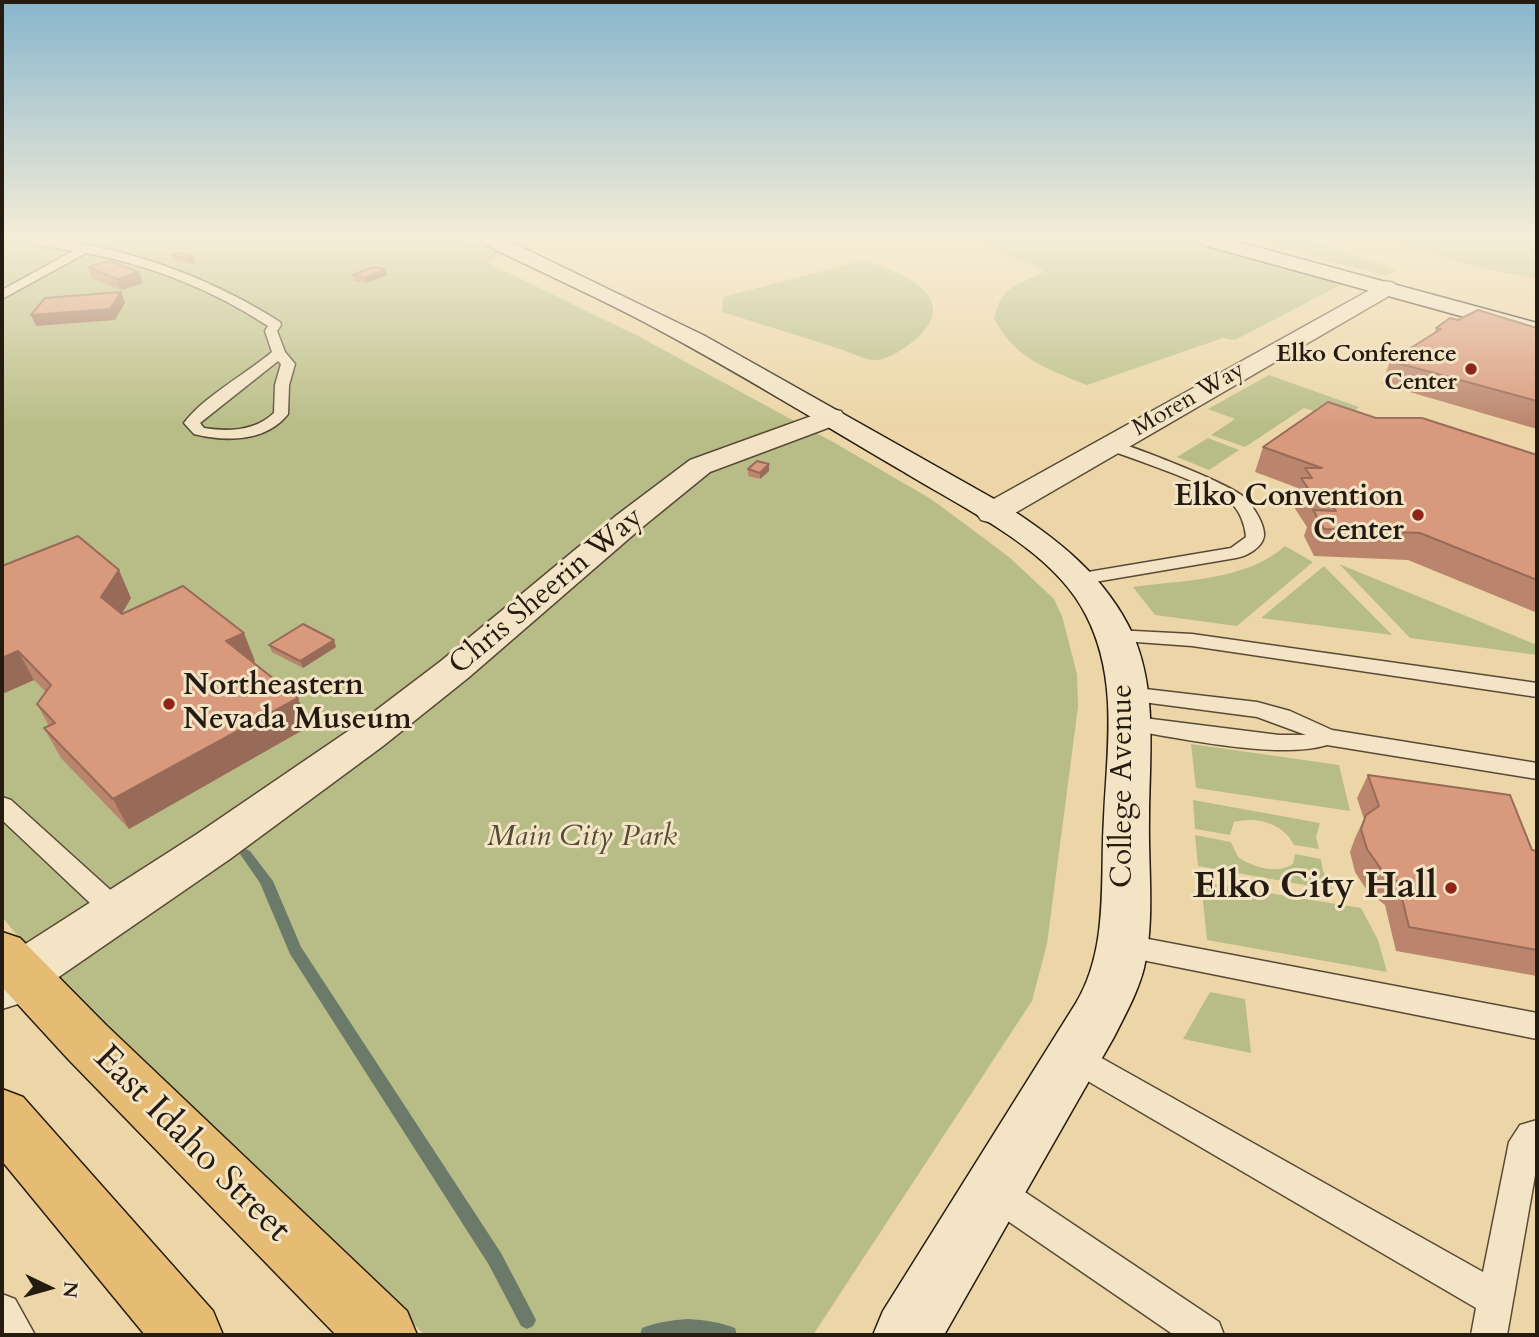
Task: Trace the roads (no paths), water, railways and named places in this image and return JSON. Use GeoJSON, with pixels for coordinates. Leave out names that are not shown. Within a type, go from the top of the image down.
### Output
{"type":"FeatureCollection","features":[{"type":"Feature","properties":{"kind":"main road","name":"East Idaho Street"},"geometry":{"type":"LineString","coordinates":[[8,971],[383,1335]]}},
{"type":"Feature","properties":{"kind":"main road"},"geometry":{"type":"LineString","coordinates":[[2,1117],[189,1335]]}},
{"type":"Feature","properties":{"kind":"street","name":"College Avenue"},"geometry":{"type":"LineString","coordinates":[[619,301],[831,416],[992,513],[1049,552],[1077,579],[1102,610],[1123,660],[1128,709],[1122,944],[1117,970],[1108,996],[907,1335]]}},
{"type":"Feature","properties":{"kind":"street","name":"Moren Way"},"geometry":{"type":"LineString","coordinates":[[992,513],[1362,301]]}},
{"type":"Feature","properties":{"kind":"street"},"geometry":{"type":"LineString","coordinates":[[1434,301],[1537,330]]}},
{"type":"Feature","properties":{"kind":"street","name":"Chris Sheerin Way"},"geometry":{"type":"LineString","coordinates":[[8,971],[117,912],[246,825],[365,739],[442,680],[700,466],[715,458],[831,416]]}},
{"type":"Feature","properties":{"kind":"lane"},"geometry":{"type":"LineString","coordinates":[[240,301],[275,325],[271,331],[279,353],[288,364],[282,385],[283,406],[277,419],[257,430],[211,434],[195,429],[192,422],[198,414],[253,376],[279,353]]}},
{"type":"Feature","properties":{"kind":"lane"},"geometry":{"type":"LineString","coordinates":[[1077,579],[1237,553],[1252,543],[1255,537],[1254,526],[1247,512],[1232,495],[1110,445]]}},
{"type":"Feature","properties":{"kind":"lane"},"geometry":{"type":"LineString","coordinates":[[1115,636],[1192,640],[1537,690]]}},
{"type":"Feature","properties":{"kind":"lane"},"geometry":{"type":"LineString","coordinates":[[1128,709],[1279,743],[1307,743],[1326,737],[1537,771]]}},
{"type":"Feature","properties":{"kind":"lane"},"geometry":{"type":"LineString","coordinates":[[2,806],[117,912]]}},
{"type":"Feature","properties":{"kind":"lane"},"geometry":{"type":"LineString","coordinates":[[1122,944],[1537,1026]]}},
{"type":"Feature","properties":{"kind":"lane"},"geometry":{"type":"LineString","coordinates":[[1073,1056],[1495,1299]]}},
{"type":"Feature","properties":{"kind":"lane"},"geometry":{"type":"LineString","coordinates":[[1489,1335],[1525,1142],[1531,1136],[1537,1135]]}},
{"type":"Feature","properties":{"kind":"lane"},"geometry":{"type":"LineString","coordinates":[[993,1191],[1206,1335]]}},
{"type":"Feature","properties":{"kind":"waterway"},"geometry":{"type":"LineString","coordinates":[[246,854],[266,881],[295,950],[495,1259],[527,1320]]}},
{"type":"Feature","properties":{"kind":"waterway"},"geometry":{"type":"LineString","coordinates":[[649,1335],[688,1329],[728,1335]]}},
{"type":"Feature","properties":{"kind":"place","name":"Elko Conference Center"},"geometry":{"type":"Point","coordinates":[1471,369]}},
{"type":"Feature","properties":{"kind":"place","name":"Elko Convention Center"},"geometry":{"type":"Point","coordinates":[1418,515]}},
{"type":"Feature","properties":{"kind":"place","name":"Northeastern Nevada Museum"},"geometry":{"type":"Point","coordinates":[169,704]}},
{"type":"Feature","properties":{"kind":"place","name":"Elko City Hall"},"geometry":{"type":"Point","coordinates":[1451,888]}},
{"type":"Feature","properties":{"kind":"park label","name":"Main City Park"},"geometry":{"type":"Point","coordinates":[582,838]}}]}
